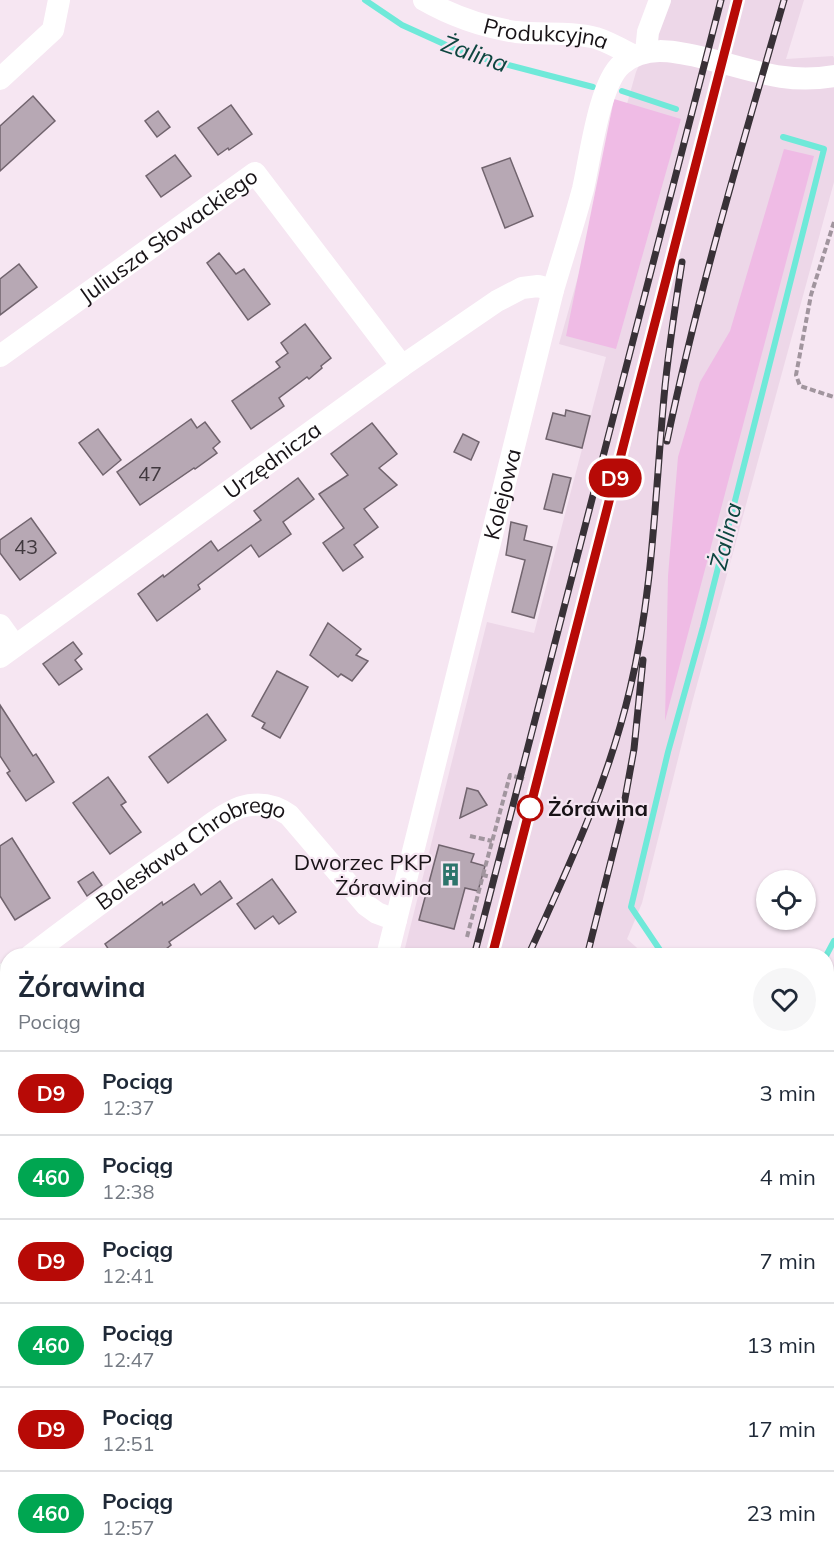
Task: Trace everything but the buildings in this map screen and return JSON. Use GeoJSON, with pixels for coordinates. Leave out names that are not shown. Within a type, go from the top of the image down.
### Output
{"type":"FeatureCollection","features":[{"type":"Feature","properties":{"kind":"street"},"geometry":{"type":"LineString","coordinates":[[0,79],[52,30],[59,0]]}},
{"type":"Feature","properties":{"kind":"street","name":"Produkcyjna"},"geometry":{"type":"LineString","coordinates":[[424,0],[459,17],[485,26],[518,32],[570,34],[595,38],[640,54]]}},
{"type":"Feature","properties":{"kind":"street"},"geometry":{"type":"LineString","coordinates":[[660,0],[640,54],[661,51],[686,54],[780,78],[818,79],[834,76]]}},
{"type":"Feature","properties":{"kind":"street","name":"Kolejowa"},"geometry":{"type":"LineString","coordinates":[[389,948],[553,290],[583,188],[604,96],[612,74],[621,64],[640,54]]}},
{"type":"Feature","properties":{"kind":"street","name":"Juliusza Słowackiego"},"geometry":{"type":"LineString","coordinates":[[0,356],[255,173],[402,366]]}},
{"type":"Feature","properties":{"kind":"street","name":"Urzędnicza"},"geometry":{"type":"LineString","coordinates":[[8,651],[402,366],[505,297],[522,288],[537,286],[553,290]]}},
{"type":"Feature","properties":{"kind":"street"},"geometry":{"type":"LineString","coordinates":[[0,625],[8,651]]}},
{"type":"Feature","properties":{"kind":"street","name":"Bolesława Chrobrego"},"geometry":{"type":"LineString","coordinates":[[41,948],[138,875],[225,816],[241,807],[257,804],[277,806],[289,814],[366,905],[377,913],[396,920]]}},
{"type":"Feature","properties":{"kind":"path"},"geometry":{"type":"LineString","coordinates":[[834,222],[811,295],[796,375],[800,386],[834,398]]}},
{"type":"Feature","properties":{"kind":"path"},"geometry":{"type":"LineString","coordinates":[[467,937],[510,775],[525,779]]}},
{"type":"Feature","properties":{"kind":"path"},"geometry":{"type":"LineString","coordinates":[[470,836],[492,841]]}},
{"type":"Feature","properties":{"kind":"path"},"geometry":{"type":"LineString","coordinates":[[483,875],[499,879]]}},
{"type":"Feature","properties":{"kind":"shaded area"},"geometry":{"type":"Polygon","coordinates":[[[668,0],[804,0],[786,59],[833,56],[834,58],[834,182],[692,703],[642,903],[627,939],[637,948],[405,948],[487,622],[534,633],[606,357],[559,344],[636,72],[668,0]]]}},
{"type":"Feature","properties":{"kind":"shaded area"},"geometry":{"type":"Polygon","coordinates":[[[614,99],[681,119],[616,349],[566,336],[614,99]]]}},
{"type":"Feature","properties":{"kind":"shaded area"},"geometry":{"type":"Polygon","coordinates":[[[784,149],[814,156],[665,721],[668,576],[678,457],[700,382],[730,331],[784,149]]]}},
{"type":"Feature","properties":{"kind":"waterway","name":"Żalina"},"geometry":{"type":"LineString","coordinates":[[365,0],[402,25],[466,54],[593,87]]}},
{"type":"Feature","properties":{"kind":"waterway","name":"Żalina"},"geometry":{"type":"LineString","coordinates":[[622,91],[676,109]]}},
{"type":"Feature","properties":{"kind":"waterway","name":"Żalina"},"geometry":{"type":"LineString","coordinates":[[659,948],[631,907],[668,752],[703,627],[824,149],[783,137]]}},
{"type":"Feature","properties":{"kind":"waterway"},"geometry":{"type":"LineString","coordinates":[[830,948],[834,941]]}},
{"type":"Feature","properties":{"kind":"railway"},"geometry":{"type":"LineString","coordinates":[[476,948],[721,0]]}},
{"type":"Feature","properties":{"kind":"railway"},"geometry":{"type":"LineString","coordinates":[[494,948],[737,0]]}},
{"type":"Feature","properties":{"kind":"railway"},"geometry":{"type":"LineString","coordinates":[[667,441],[707,274],[784,0]]}},
{"type":"Feature","properties":{"kind":"railway"},"geometry":{"type":"LineString","coordinates":[[532,948],[586,825],[610,759],[621,725],[638,653],[652,544],[666,380],[682,262]]}},
{"type":"Feature","properties":{"kind":"railway"},"geometry":{"type":"LineString","coordinates":[[589,948],[621,821],[634,749],[643,660]]}},
{"type":"Feature","properties":{"kind":"train","name":"D9"},"geometry":{"type":"LineString","coordinates":[[494,948],[738,0]]}},
{"type":"Feature","properties":{"kind":"place","name":"Żórawina"},"geometry":{"type":"Point","coordinates":[530,808]}},
{"type":"Feature","properties":{"kind":"place","name":"Dworzec PKP Żórawina"},"geometry":{"type":"Point","coordinates":[450,875]}}]}
